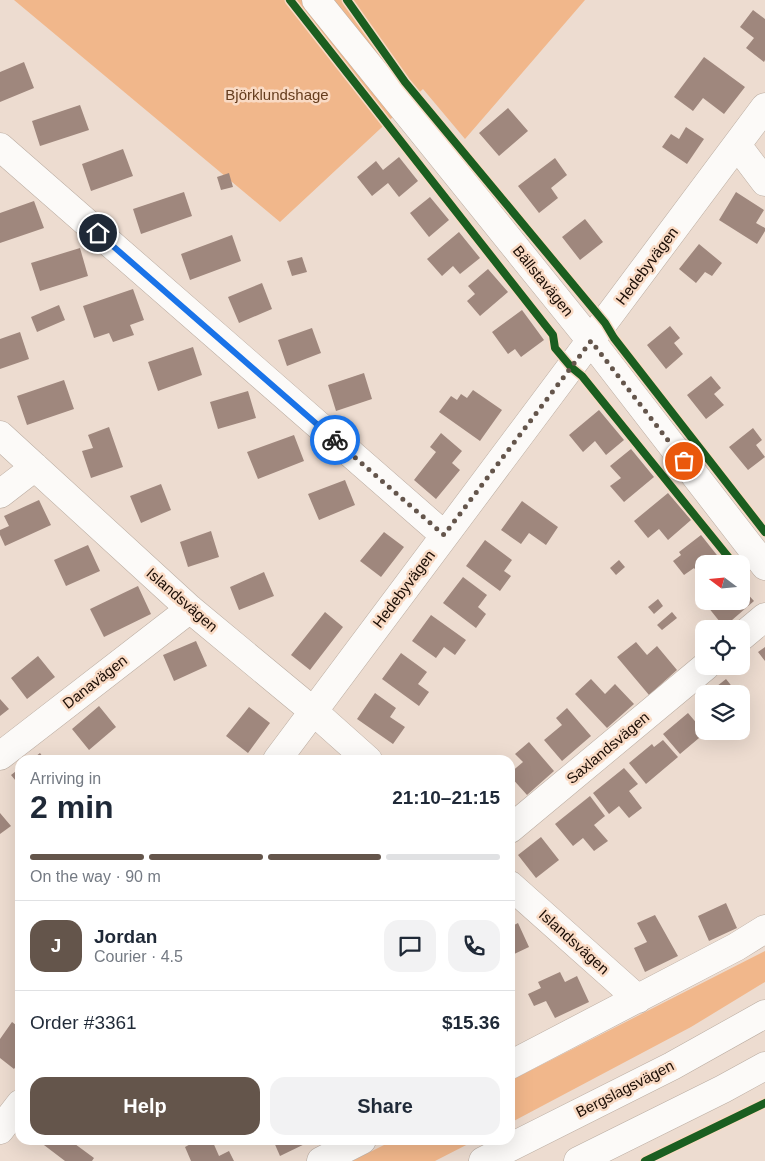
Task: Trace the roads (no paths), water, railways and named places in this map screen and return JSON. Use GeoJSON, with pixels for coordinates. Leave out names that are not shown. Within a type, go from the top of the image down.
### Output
{"type":"FeatureCollection","features":[{"type":"Feature","properties":{"kind":"street","name":"Bällstavägen"},"geometry":{"type":"LineString","coordinates":[[316,0],[591,341],[765,566]]}},
{"type":"Feature","properties":{"kind":"street","name":"Hedebyvägen"},"geometry":{"type":"LineString","coordinates":[[281,755],[765,107]]}},
{"type":"Feature","properties":{"kind":"street"},"geometry":{"type":"LineString","coordinates":[[737,145],[765,182]]}},
{"type":"Feature","properties":{"kind":"street"},"geometry":{"type":"LineString","coordinates":[[0,147],[444,535]]}},
{"type":"Feature","properties":{"kind":"street","name":"Islandsvägen"},"geometry":{"type":"LineString","coordinates":[[0,435],[190,608],[362,755]]}},
{"type":"Feature","properties":{"kind":"street"},"geometry":{"type":"LineString","coordinates":[[0,494],[35,467]]}},
{"type":"Feature","properties":{"kind":"street","name":"Danavägen"},"geometry":{"type":"LineString","coordinates":[[0,756],[190,608]]}},
{"type":"Feature","properties":{"kind":"street"},"geometry":{"type":"LineString","coordinates":[[750,630],[765,617]]}},
{"type":"Feature","properties":{"kind":"street","name":"Saxlandsvägen"},"geometry":{"type":"LineString","coordinates":[[515,825],[695,675]]}},
{"type":"Feature","properties":{"kind":"street","name":"Islandsvägen"},"geometry":{"type":"LineString","coordinates":[[515,889],[638,999]]}},
{"type":"Feature","properties":{"kind":"street"},"geometry":{"type":"LineString","coordinates":[[515,1061],[736,948],[765,929]]}},
{"type":"Feature","properties":{"kind":"street","name":"Bergslagsvägen"},"geometry":{"type":"LineString","coordinates":[[515,1145],[672,1066],[765,1014]]}},
{"type":"Feature","properties":{"kind":"street"},"geometry":{"type":"LineString","coordinates":[[578,1161],[756,1071],[751,1062],[765,1052]]}},
{"type":"Feature","properties":{"kind":"street"},"geometry":{"type":"LineString","coordinates":[[0,1130],[15,1110]]}},
{"type":"Feature","properties":{"kind":"street"},"geometry":{"type":"LineString","coordinates":[[321,1161],[352,1145]]}},
{"type":"Feature","properties":{"kind":"street","name":"Bergslagsvägen"},"geometry":{"type":"LineString","coordinates":[[483,1161],[515,1145]]}},
{"type":"Feature","properties":{"kind":"park label","name":"Björklundshage"},"geometry":{"type":"Point","coordinates":[277,95]}}]}
